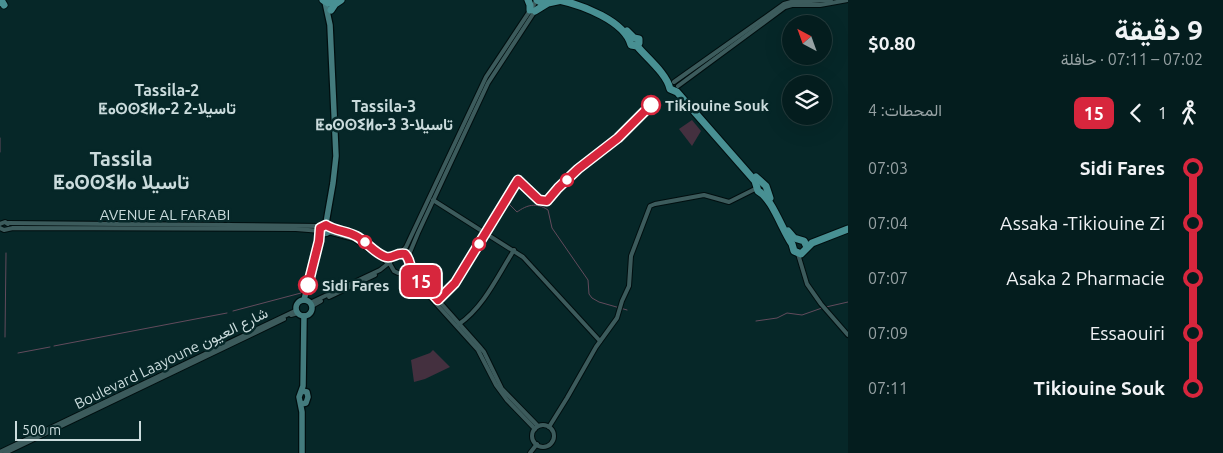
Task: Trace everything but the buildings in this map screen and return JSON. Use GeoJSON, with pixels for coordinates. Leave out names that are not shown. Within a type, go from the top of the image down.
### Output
{"type":"FeatureCollection","features":[{"type":"Feature","properties":{"kind":"highway"},"geometry":{"type":"LineString","coordinates":[[331,10],[341,0]]}},
{"type":"Feature","properties":{"kind":"highway"},"geometry":{"type":"LineString","coordinates":[[528,0],[532,11],[550,2],[560,0],[583,7],[598,13],[632,39]]}},
{"type":"Feature","properties":{"kind":"highway"},"geometry":{"type":"LineString","coordinates":[[574,0],[612,18],[632,39]]}},
{"type":"Feature","properties":{"kind":"highway"},"geometry":{"type":"LineString","coordinates":[[324,1],[330,3],[334,1]]}},
{"type":"Feature","properties":{"kind":"highway"},"geometry":{"type":"LineString","coordinates":[[632,39],[631,45],[638,45],[674,85],[760,189],[800,246],[812,243],[848,227]]}},
{"type":"Feature","properties":{"kind":"main road"},"geometry":{"type":"LineString","coordinates":[[324,1],[330,20]]}},
{"type":"Feature","properties":{"kind":"main road"},"geometry":{"type":"LineString","coordinates":[[300,313],[310,314],[309,303],[319,241],[328,212],[336,156],[330,20],[334,1]]}},
{"type":"Feature","properties":{"kind":"main road"},"geometry":{"type":"LineString","coordinates":[[302,453],[303,403],[299,397],[304,391],[299,302],[309,303]]}},
{"type":"Feature","properties":{"kind":"street"},"geometry":{"type":"LineString","coordinates":[[674,85],[784,4],[831,0]]}},
{"type":"Feature","properties":{"kind":"street"},"geometry":{"type":"LineString","coordinates":[[674,85],[785,7],[848,0]]}},
{"type":"Feature","properties":{"kind":"street"},"geometry":{"type":"LineString","coordinates":[[324,229],[355,235],[384,256],[392,257],[401,253],[406,247],[486,77],[532,11],[543,1]]}},
{"type":"Feature","properties":{"kind":"street"},"geometry":{"type":"LineString","coordinates":[[458,324],[410,266],[408,258],[488,83],[532,11]]}},
{"type":"Feature","properties":{"kind":"street"},"geometry":{"type":"LineString","coordinates":[[549,427],[600,341],[617,318],[629,284],[632,254],[651,205],[704,195],[729,202],[760,189]]}},
{"type":"Feature","properties":{"kind":"street"},"geometry":{"type":"LineString","coordinates":[[433,200],[524,258],[600,341]]}},
{"type":"Feature","properties":{"kind":"street"},"geometry":{"type":"LineString","coordinates":[[5,222],[8,226],[4,230],[0,226],[5,222]]}},
{"type":"Feature","properties":{"kind":"street","name":"AVENUE AL FARABI"},"geometry":{"type":"LineString","coordinates":[[8,226],[324,229]]}},
{"type":"Feature","properties":{"kind":"street"},"geometry":{"type":"LineString","coordinates":[[324,229],[354,239],[389,263],[392,270]]}},
{"type":"Feature","properties":{"kind":"street"},"geometry":{"type":"LineString","coordinates":[[800,246],[806,281],[821,304],[848,335]]}},
{"type":"Feature","properties":{"kind":"street"},"geometry":{"type":"LineString","coordinates":[[458,324],[483,299],[514,250]]}},
{"type":"Feature","properties":{"kind":"street"},"geometry":{"type":"LineString","coordinates":[[401,253],[408,258]]}},
{"type":"Feature","properties":{"kind":"street"},"geometry":{"type":"LineString","coordinates":[[309,303],[380,270],[389,263],[392,257]]}},
{"type":"Feature","properties":{"kind":"street"},"geometry":{"type":"LineString","coordinates":[[309,303],[382,272],[392,270],[398,273],[404,272],[410,266]]}},
{"type":"Feature","properties":{"kind":"street"},"geometry":{"type":"LineString","coordinates":[[404,272],[412,277],[484,352],[505,393],[537,428]]}},
{"type":"Feature","properties":{"kind":"street","name":"Boulevard Laayoune شارع العيون"},"geometry":{"type":"LineString","coordinates":[[0,452],[300,313]]}},
{"type":"Feature","properties":{"kind":"street","name":"Boulevard Laayoune شارع العيون"},"geometry":{"type":"LineString","coordinates":[[5,453],[300,313]]}},
{"type":"Feature","properties":{"kind":"street"},"geometry":{"type":"LineString","coordinates":[[545,425],[549,427],[554,433],[552,442],[545,446],[537,444],[533,438],[537,428],[545,425]]}},
{"type":"Feature","properties":{"kind":"street"},"geometry":{"type":"LineString","coordinates":[[530,453],[537,444]]}},
{"type":"Feature","properties":{"kind":"shaded area"},"geometry":{"type":"Polygon","coordinates":[[[692,120],[701,131],[692,146],[679,129],[692,120]]]}},
{"type":"Feature","properties":{"kind":"shaded area"},"geometry":{"type":"Polygon","coordinates":[[[433,350],[450,367],[414,382],[411,360],[433,350]]]}},
{"type":"Feature","properties":{"kind":"waterway"},"geometry":{"type":"LineString","coordinates":[[0,138],[0,152]]}},
{"type":"Feature","properties":{"kind":"waterway"},"geometry":{"type":"LineString","coordinates":[[510,205],[517,212],[532,205],[548,210],[552,228],[588,280],[589,294],[592,298],[599,302],[627,310]]}},
{"type":"Feature","properties":{"kind":"waterway"},"geometry":{"type":"LineString","coordinates":[[5,337],[6,253]]}},
{"type":"Feature","properties":{"kind":"waterway"},"geometry":{"type":"LineString","coordinates":[[233,311],[301,293]]}},
{"type":"Feature","properties":{"kind":"waterway"},"geometry":{"type":"LineString","coordinates":[[826,307],[848,302]]}},
{"type":"Feature","properties":{"kind":"waterway"},"geometry":{"type":"LineString","coordinates":[[756,321],[777,318],[787,313],[802,315],[822,308]]}},
{"type":"Feature","properties":{"kind":"waterway"},"geometry":{"type":"LineString","coordinates":[[54,346],[227,313]]}},
{"type":"Feature","properties":{"kind":"waterway"},"geometry":{"type":"LineString","coordinates":[[18,353],[50,347]]}},
{"type":"Feature","properties":{"kind":"bus line","name":"15"},"geometry":{"type":"LineString","coordinates":[[308,285],[321,232],[320,228],[326,225],[357,236],[385,256],[392,257],[400,253],[405,254],[414,274],[438,300],[455,283],[518,180],[539,200],[547,201],[578,169],[618,138],[651,105]]}},
{"type":"Feature","properties":{"kind":"place","name":"Tikiouine Souk"},"geometry":{"type":"Point","coordinates":[651,105]}},
{"type":"Feature","properties":{"kind":"place","name":"Sidi Fares"},"geometry":{"type":"Point","coordinates":[308,285]}},
{"type":"Feature","properties":{"kind":"district","name":"Tassila-2 ⵟⴰⵙⵙⵉⵍⴰ-2 2-تاسيلا"},"geometry":{"type":"Point","coordinates":[167,99]}},
{"type":"Feature","properties":{"kind":"district","name":"Tassila-3 ⵟⴰⵙⵙⵉⵍⴰ-3 3-تاسيلا"},"geometry":{"type":"Point","coordinates":[384,115]}},
{"type":"Feature","properties":{"kind":"district","name":"Tassila ⵟⴰⵙⵙⵉⵍⴰ تاسيلا"},"geometry":{"type":"Point","coordinates":[121,170]}}]}
